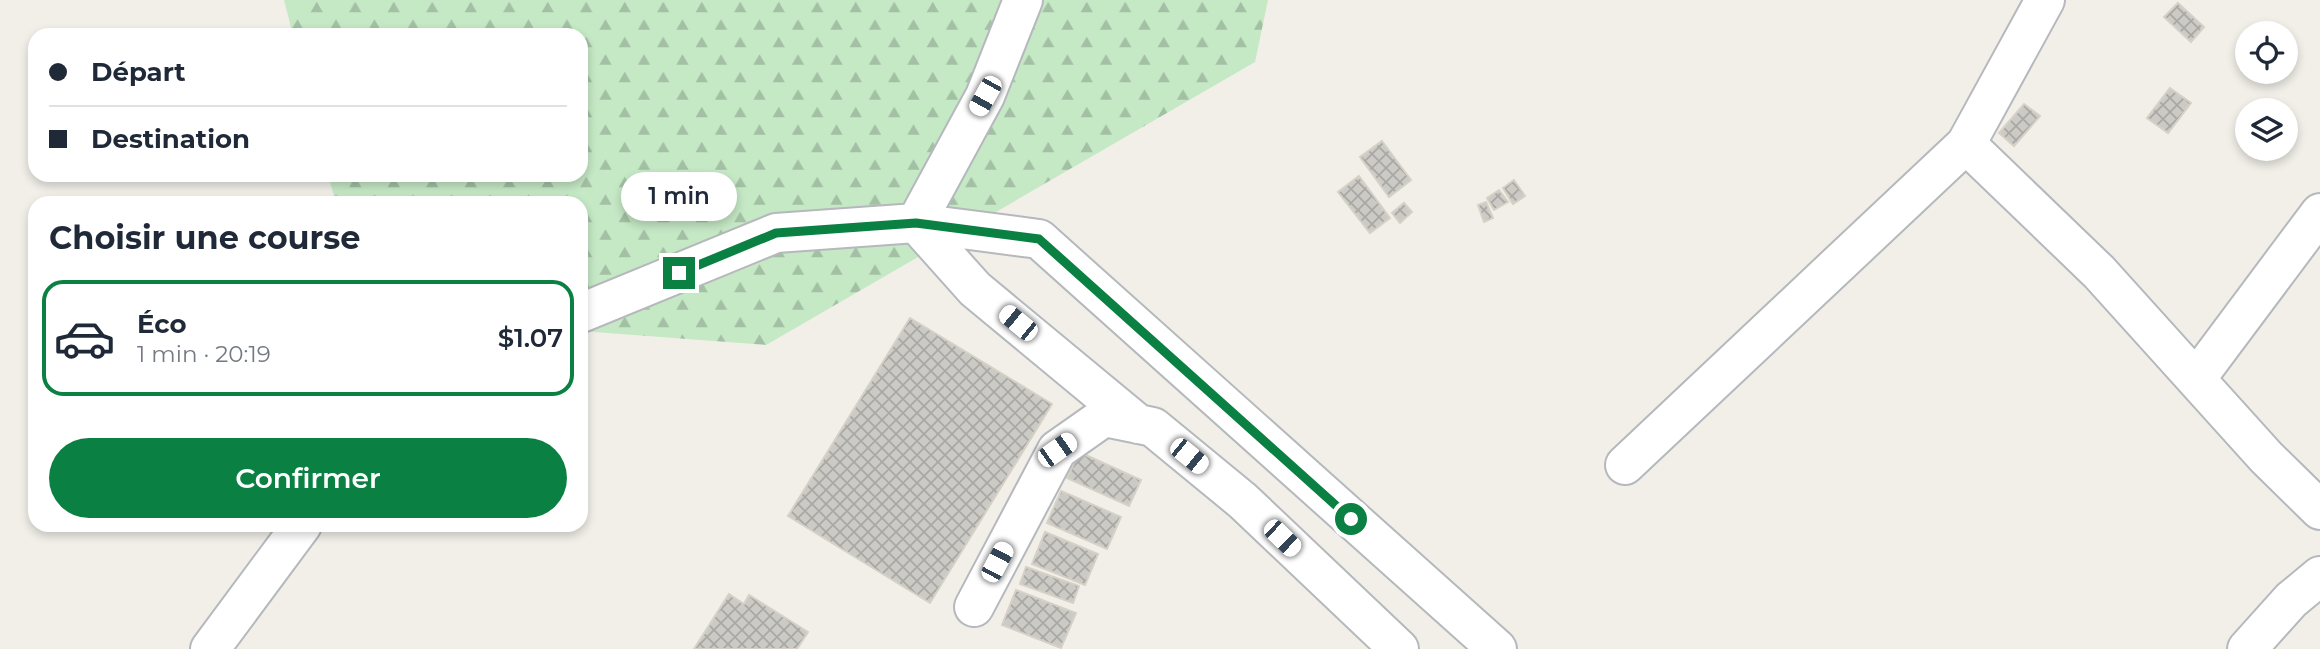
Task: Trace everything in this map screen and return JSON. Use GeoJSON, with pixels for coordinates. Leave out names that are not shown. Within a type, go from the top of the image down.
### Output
{"type":"FeatureCollection","features":[{"type":"Feature","properties":{"kind":"street"},"geometry":{"type":"LineString","coordinates":[[916,223],[985,96],[1023,0]]}},
{"type":"Feature","properties":{"kind":"street"},"geometry":{"type":"LineString","coordinates":[[1625,465],[1966,144],[2045,0]]}},
{"type":"Feature","properties":{"kind":"street"},"geometry":{"type":"LineString","coordinates":[[1966,144],[2099,272],[2266,457],[2320,510]]}},
{"type":"Feature","properties":{"kind":"street"},"geometry":{"type":"LineString","coordinates":[[2196,379],[2320,213]]}},
{"type":"Feature","properties":{"kind":"street"},"geometry":{"type":"LineString","coordinates":[[916,223],[975,289],[1138,424]]}},
{"type":"Feature","properties":{"kind":"street"},"geometry":{"type":"LineString","coordinates":[[588,310],[776,233],[916,223],[1039,239],[1497,649]]}},
{"type":"Feature","properties":{"kind":"street"},"geometry":{"type":"LineString","coordinates":[[974,607],[1057,450],[1104,417],[1153,427],[1243,501],[1399,649]]}},
{"type":"Feature","properties":{"kind":"street"},"geometry":{"type":"LineString","coordinates":[[210,649],[297,532]]}},
{"type":"Feature","properties":{"kind":"street"},"geometry":{"type":"LineString","coordinates":[[2247,649],[2291,600],[2320,576]]}},
{"type":"Feature","properties":{"kind":"green space"},"geometry":{"type":"Polygon","coordinates":[[[284,0],[1268,0],[1255,62],[766,345],[588,332],[588,196],[334,196],[330,182],[588,182],[588,28],[291,28],[284,0]]]}},
{"type":"Feature","properties":{"kind":"building"},"geometry":{"type":"Polygon","coordinates":[[[2178,3],[2204,27],[2191,42],[2164,17],[2178,3]]]}},
{"type":"Feature","properties":{"kind":"building"},"geometry":{"type":"Polygon","coordinates":[[[2170,88],[2191,103],[2168,133],[2147,118],[2170,88]]]}},
{"type":"Feature","properties":{"kind":"building"},"geometry":{"type":"Polygon","coordinates":[[[2024,104],[2040,116],[2014,146],[1999,133],[2024,104]]]}},
{"type":"Feature","properties":{"kind":"building"},"geometry":{"type":"Polygon","coordinates":[[[1382,141],[1411,180],[1389,197],[1360,157],[1382,141]]]}},
{"type":"Feature","properties":{"kind":"building"},"geometry":{"type":"Polygon","coordinates":[[[1359,176],[1390,218],[1370,233],[1338,192],[1359,176]]]}},
{"type":"Feature","properties":{"kind":"building"},"geometry":{"type":"Polygon","coordinates":[[[1514,180],[1525,196],[1513,204],[1503,188],[1514,180]]]}},
{"type":"Feature","properties":{"kind":"building"},"geometry":{"type":"Polygon","coordinates":[[[1499,190],[1508,202],[1494,210],[1487,198],[1499,190]]]}},
{"type":"Feature","properties":{"kind":"building"},"geometry":{"type":"Polygon","coordinates":[[[1486,202],[1493,218],[1484,222],[1478,205],[1486,202]]]}},
{"type":"Feature","properties":{"kind":"building"},"geometry":{"type":"Polygon","coordinates":[[[1404,203],[1412,212],[1400,223],[1392,213],[1404,203]]]}},
{"type":"Feature","properties":{"kind":"building"},"geometry":{"type":"Polygon","coordinates":[[[910,318],[1052,404],[930,603],[788,516],[910,318]]]}},
{"type":"Feature","properties":{"kind":"building"},"geometry":{"type":"Polygon","coordinates":[[[1079,452],[1141,480],[1129,506],[1067,478],[1079,452]]]}},
{"type":"Feature","properties":{"kind":"building"},"geometry":{"type":"Polygon","coordinates":[[[1061,491],[1121,517],[1107,549],[1047,523],[1061,491]]]}},
{"type":"Feature","properties":{"kind":"building"},"geometry":{"type":"Polygon","coordinates":[[[1045,532],[1098,554],[1085,585],[1032,564],[1045,532]]]}},
{"type":"Feature","properties":{"kind":"building"},"geometry":{"type":"Polygon","coordinates":[[[1026,567],[1079,586],[1073,603],[1020,584],[1026,567]]]}},
{"type":"Feature","properties":{"kind":"building"},"geometry":{"type":"Polygon","coordinates":[[[1016,590],[1076,613],[1061,648],[1002,625],[1016,590]]]}},
{"type":"Feature","properties":{"kind":"building"},"geometry":{"type":"Polygon","coordinates":[[[729,594],[744,604],[749,595],[808,632],[797,649],[694,649],[729,594]]]}},
{"type":"Feature","properties":{"kind":"route"},"geometry":{"type":"LineString","coordinates":[[679,273],[776,233],[916,223],[1039,239],[1351,519]]}}]}
